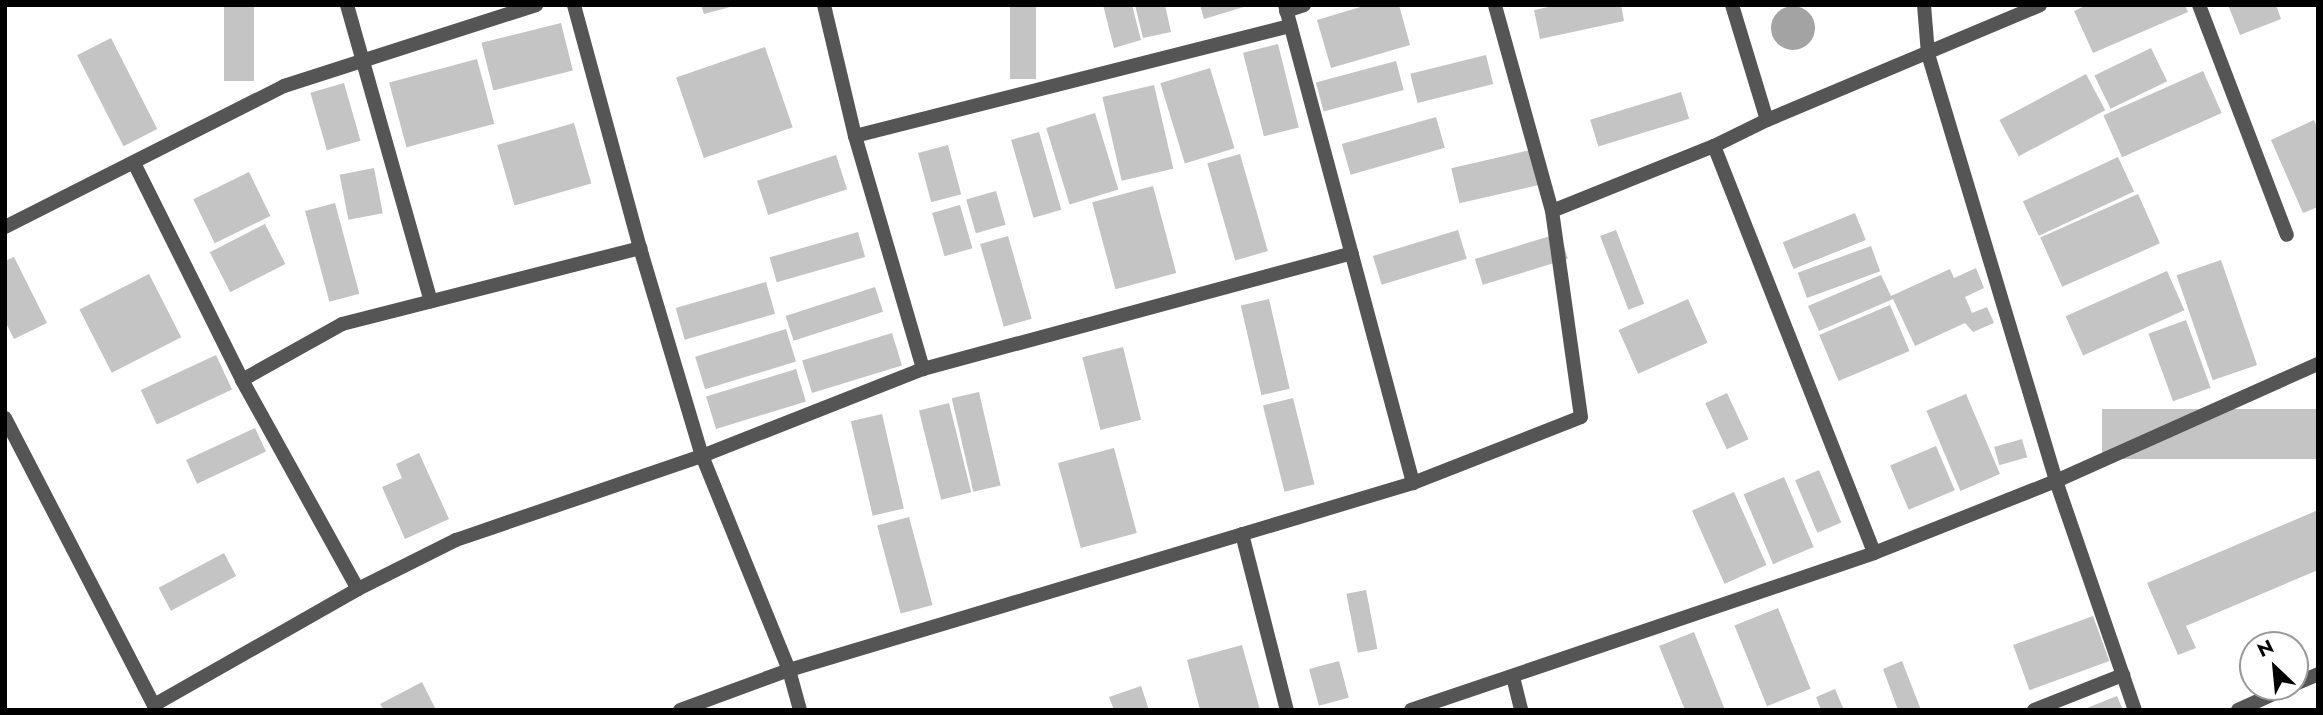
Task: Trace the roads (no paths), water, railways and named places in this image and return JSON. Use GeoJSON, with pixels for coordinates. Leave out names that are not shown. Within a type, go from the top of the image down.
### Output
{"type":"FeatureCollection","features":[{"type":"Feature","properties":{"kind":"street"},"geometry":{"type":"LineString","coordinates":[[347,5],[431,301]]}},
{"type":"Feature","properties":{"kind":"street"},"geometry":{"type":"LineString","coordinates":[[5,226],[284,86],[536,5]]}},
{"type":"Feature","properties":{"kind":"street"},"geometry":{"type":"LineString","coordinates":[[574,5],[640,248],[702,456],[789,670],[800,710]]}},
{"type":"Feature","properties":{"kind":"street"},"geometry":{"type":"LineString","coordinates":[[824,5],[855,136],[923,369]]}},
{"type":"Feature","properties":{"kind":"street"},"geometry":{"type":"LineString","coordinates":[[1304,5],[1285,8],[1413,483]]}},
{"type":"Feature","properties":{"kind":"street"},"geometry":{"type":"LineString","coordinates":[[680,710],[789,670],[1413,483],[1581,417],[1552,211],[1495,5]]}},
{"type":"Feature","properties":{"kind":"street"},"geometry":{"type":"LineString","coordinates":[[1732,5],[1767,120]]}},
{"type":"Feature","properties":{"kind":"street"},"geometry":{"type":"LineString","coordinates":[[1924,5],[1928,54],[2056,481],[2134,710]]}},
{"type":"Feature","properties":{"kind":"street"},"geometry":{"type":"LineString","coordinates":[[1552,211],[1714,146],[1767,120],[2040,5]]}},
{"type":"Feature","properties":{"kind":"street"},"geometry":{"type":"LineString","coordinates":[[2199,5],[2287,235]]}},
{"type":"Feature","properties":{"kind":"street"},"geometry":{"type":"LineString","coordinates":[[855,136],[1290,26]]}},
{"type":"Feature","properties":{"kind":"street"},"geometry":{"type":"LineString","coordinates":[[1714,146],[1874,553]]}},
{"type":"Feature","properties":{"kind":"street"},"geometry":{"type":"LineString","coordinates":[[134,163],[242,380],[358,589]]}},
{"type":"Feature","properties":{"kind":"street"},"geometry":{"type":"LineString","coordinates":[[242,380],[342,324],[640,248]]}},
{"type":"Feature","properties":{"kind":"street"},"geometry":{"type":"LineString","coordinates":[[6,423],[156,707],[358,589],[456,540],[702,456],[923,369],[1352,253]]}},
{"type":"Feature","properties":{"kind":"street"},"geometry":{"type":"LineString","coordinates":[[1412,710],[1874,553],[2056,481],[2318,364]]}},
{"type":"Feature","properties":{"kind":"street"},"geometry":{"type":"LineString","coordinates":[[1242,534],[1287,710]]}},
{"type":"Feature","properties":{"kind":"street"},"geometry":{"type":"LineString","coordinates":[[2034,710],[2123,675]]}},
{"type":"Feature","properties":{"kind":"street"},"geometry":{"type":"LineString","coordinates":[[1513,677],[1521,710]]}},
{"type":"Feature","properties":{"kind":"street"},"geometry":{"type":"LineString","coordinates":[[2238,710],[2258,701]]}}]}
